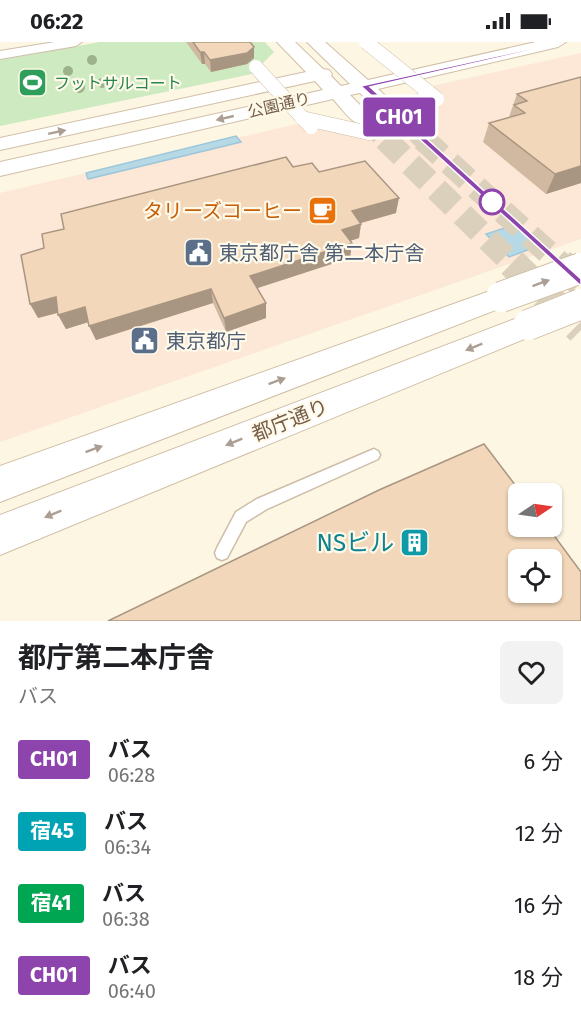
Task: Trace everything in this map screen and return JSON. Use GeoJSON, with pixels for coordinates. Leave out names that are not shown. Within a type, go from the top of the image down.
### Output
{"type":"FeatureCollection","features":[{"type":"Feature","properties":{"kind":"main road"},"geometry":{"type":"LineString","coordinates":[[285,42],[367,122]]}},
{"type":"Feature","properties":{"kind":"main road"},"geometry":{"type":"LineString","coordinates":[[315,42],[395,114]]}},
{"type":"Feature","properties":{"kind":"main road","name":"公園通り"},"geometry":{"type":"LineString","coordinates":[[0,169],[558,42]]}},
{"type":"Feature","properties":{"kind":"main road","name":"公園通り"},"geometry":{"type":"LineString","coordinates":[[0,144],[408,56]]}},
{"type":"Feature","properties":{"kind":"main road","name":"都庁通り"},"geometry":{"type":"LineString","coordinates":[[0,484],[581,268]]}},
{"type":"Feature","properties":{"kind":"main road","name":"都庁通り"},"geometry":{"type":"LineString","coordinates":[[0,535],[581,304]]}},
{"type":"Feature","properties":{"kind":"street"},"geometry":{"type":"LineString","coordinates":[[0,55],[75,42]]}},
{"type":"Feature","properties":{"kind":"street"},"geometry":{"type":"LineString","coordinates":[[255,66],[307,123],[369,133],[412,123],[432,95],[366,42]]}},
{"type":"Feature","properties":{"kind":"lane"},"geometry":{"type":"LineString","coordinates":[[222,553],[241,517],[262,504],[374,455]]}},
{"type":"Feature","properties":{"kind":"shaded area","name":"東京都庁"},"geometry":{"type":"Polygon","coordinates":[[[581,53],[581,239],[0,442],[0,193],[314,120],[367,130],[409,120],[428,87],[581,53]]]}},
{"type":"Feature","properties":{"kind":"green space"},"geometry":{"type":"Polygon","coordinates":[[[100,42],[265,42],[274,52],[252,74],[0,126],[0,60],[100,42]]]}},
{"type":"Feature","properties":{"kind":"water"},"geometry":{"type":"Polygon","coordinates":[[[236,136],[241,142],[88,179],[86,173],[236,136]]]}},
{"type":"Feature","properties":{"kind":"water"},"geometry":{"type":"Polygon","coordinates":[[[514,225],[538,246],[509,257],[486,234],[514,225]]]}},
{"type":"Feature","properties":{"kind":"building"},"geometry":{"type":"Polygon","coordinates":[[[193,42],[250,42],[254,47],[247,53],[210,60],[193,42]]]}},
{"type":"Feature","properties":{"kind":"building"},"geometry":{"type":"Polygon","coordinates":[[[581,77],[581,166],[555,174],[489,123],[525,113],[514,105],[527,101],[517,94],[581,77]]]}},
{"type":"Feature","properties":{"kind":"building","name":"東京都庁舎 第二本庁舎"},"geometry":{"type":"Polygon","coordinates":[[[286,157],[293,167],[312,163],[319,172],[365,161],[399,198],[352,211],[361,224],[342,230],[352,243],[250,276],[266,303],[224,318],[211,289],[89,326],[85,307],[58,315],[56,297],[30,304],[21,255],[44,248],[42,234],[64,229],[61,214],[286,157]]]}},
{"type":"Feature","properties":{"kind":"building","name":"NSビル"},"geometry":{"type":"Polygon","coordinates":[[[484,444],[514,483],[508,483],[508,537],[555,537],[581,572],[581,621],[108,621],[379,490],[484,444]]]}},
{"type":"Feature","properties":{"kind":"tunnel"},"geometry":{"type":"LineString","coordinates":[[395,114],[424,141]]}},
{"type":"Feature","properties":{"kind":"tunnel"},"geometry":{"type":"LineString","coordinates":[[367,122],[386,141]]}},
{"type":"Feature","properties":{"kind":"tunnel"},"geometry":{"type":"LineString","coordinates":[[385,139],[514,265]]}},
{"type":"Feature","properties":{"kind":"tunnel"},"geometry":{"type":"LineString","coordinates":[[423,139],[562,265]]}},
{"type":"Feature","properties":{"kind":"tunnel"},"geometry":{"type":"LineString","coordinates":[[512,263],[581,330]]}},
{"type":"Feature","properties":{"kind":"tunnel"},"geometry":{"type":"LineString","coordinates":[[560,263],[581,282]]}},
{"type":"Feature","properties":{"kind":"bus line","name":"CH01"},"geometry":{"type":"LineString","coordinates":[[558,42],[364,86],[581,282]]}},
{"type":"Feature","properties":{"kind":"place","name":"フットサルコート"},"geometry":{"type":"Point","coordinates":[33,83]}},
{"type":"Feature","properties":{"kind":"place","name":"タリーズコーヒー"},"geometry":{"type":"Point","coordinates":[323,211]}},
{"type":"Feature","properties":{"kind":"place","name":"東京都庁舎 第二本庁舎"},"geometry":{"type":"Point","coordinates":[198,253]}},
{"type":"Feature","properties":{"kind":"place","name":"東京都庁"},"geometry":{"type":"Point","coordinates":[145,341]}},
{"type":"Feature","properties":{"kind":"place","name":"NSビル"},"geometry":{"type":"Point","coordinates":[415,543]}}]}
